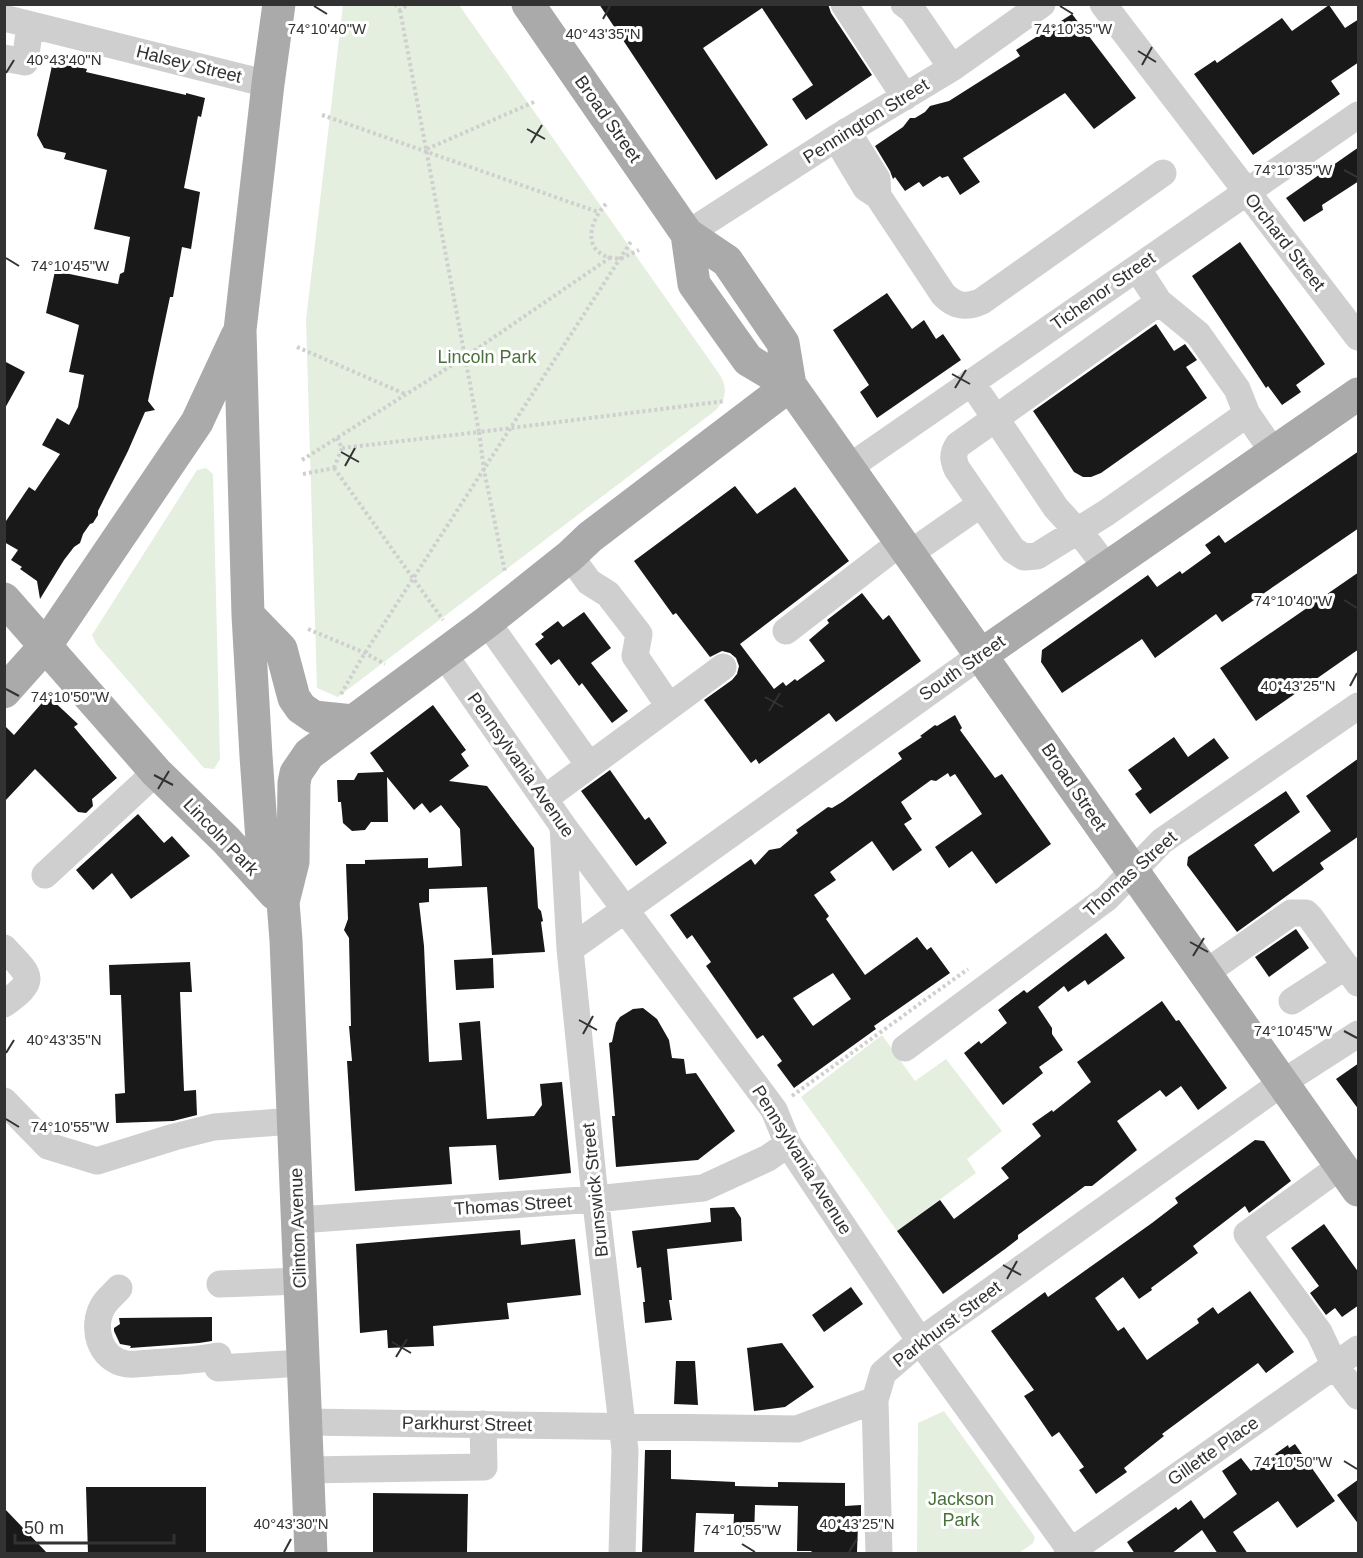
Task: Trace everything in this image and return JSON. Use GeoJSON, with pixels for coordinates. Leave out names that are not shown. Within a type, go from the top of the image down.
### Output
{"type":"FeatureCollection","features":[{"type":"Feature","properties":{"kind":"main road","name":"Lincoln Park"},"geometry":{"type":"LineString","coordinates":[[279,4],[240,330],[248,615],[262,840],[283,902]]}},
{"type":"Feature","properties":{"kind":"main road","name":"Broad Street"},"geometry":{"type":"LineString","coordinates":[[528,4],[687,234],[727,261],[783,343],[790,385],[1350,1178]]}},
{"type":"Feature","properties":{"kind":"main road","name":"Lincoln Park"},"geometry":{"type":"LineString","coordinates":[[240,330],[197,422],[46,645],[156,772],[226,840],[283,902]]}},
{"type":"Feature","properties":{"kind":"main road"},"geometry":{"type":"LineString","coordinates":[[248,615],[281,649],[294,698],[301,708],[314,717],[346,708],[443,653],[487,622],[570,556],[590,537],[790,385]]}},
{"type":"Feature","properties":{"kind":"main road","name":"South Street"},"geometry":{"type":"LineString","coordinates":[[981,655],[1359,394]]}},
{"type":"Feature","properties":{"kind":"main road"},"geometry":{"type":"LineString","coordinates":[[4,599],[46,645],[4,692]]}},
{"type":"Feature","properties":{"kind":"main road"},"geometry":{"type":"LineString","coordinates":[[283,902],[293,862],[296,773],[346,708]]}},
{"type":"Feature","properties":{"kind":"main road","name":"Clinton Avenue"},"geometry":{"type":"LineString","coordinates":[[283,902],[299,1220],[311,1554]]}},
{"type":"Feature","properties":{"kind":"street"},"geometry":{"type":"LineString","coordinates":[[844,4],[905,97]]}},
{"type":"Feature","properties":{"kind":"street","name":"Pennington Street"},"geometry":{"type":"LineString","coordinates":[[687,234],[842,135],[952,69],[1042,4]]}},
{"type":"Feature","properties":{"kind":"street","name":"Orchard Street"},"geometry":{"type":"LineString","coordinates":[[1103,4],[1359,337]]}},
{"type":"Feature","properties":{"kind":"street"},"geometry":{"type":"LineString","coordinates":[[912,6],[952,69]]}},
{"type":"Feature","properties":{"kind":"street","name":"Halsey Street"},"geometry":{"type":"LineString","coordinates":[[17,21],[268,84]]}},
{"type":"Feature","properties":{"kind":"street"},"geometry":{"type":"LineString","coordinates":[[4,58],[25,62],[17,21]]}},
{"type":"Feature","properties":{"kind":"street","name":"Tichenor Street"},"geometry":{"type":"LineString","coordinates":[[848,468],[1359,115]]}},
{"type":"Feature","properties":{"kind":"street"},"geometry":{"type":"LineString","coordinates":[[842,135],[866,188],[878,196],[943,294],[953,303],[961,306],[972,306],[982,302],[1163,173]]}},
{"type":"Feature","properties":{"kind":"street"},"geometry":{"type":"LineString","coordinates":[[1137,268],[1159,302],[1198,334],[1237,389],[1247,414],[1274,453]]}},
{"type":"Feature","properties":{"kind":"street"},"geometry":{"type":"LineString","coordinates":[[1159,302],[958,445],[953,456],[957,469],[1016,553],[1028,558],[1037,556],[1247,414]]}},
{"type":"Feature","properties":{"kind":"street"},"geometry":{"type":"LineString","coordinates":[[971,382],[1056,508],[1107,568]]}},
{"type":"Feature","properties":{"kind":"street"},"geometry":{"type":"LineString","coordinates":[[786,632],[909,555],[986,511]]}},
{"type":"Feature","properties":{"kind":"street"},"geometry":{"type":"LineString","coordinates":[[570,556],[589,582],[608,594],[639,634],[635,656],[669,706]]}},
{"type":"Feature","properties":{"kind":"street"},"geometry":{"type":"LineString","coordinates":[[487,622],[589,765]]}},
{"type":"Feature","properties":{"kind":"street","name":"Pennsylvania Avenue"},"geometry":{"type":"LineString","coordinates":[[443,653],[562,826],[774,1110],[788,1144],[920,1341],[1071,1553]]}},
{"type":"Feature","properties":{"kind":"street","name":"South Street"},"geometry":{"type":"LineString","coordinates":[[570,949],[981,655]]}},
{"type":"Feature","properties":{"kind":"street"},"geometry":{"type":"LineString","coordinates":[[544,799],[723,667]]}},
{"type":"Feature","properties":{"kind":"street","name":"Thomas Street"},"geometry":{"type":"LineString","coordinates":[[905,1048],[1107,898],[1161,841],[1359,706]]}},
{"type":"Feature","properties":{"kind":"street"},"geometry":{"type":"LineString","coordinates":[[45,875],[156,772]]}},
{"type":"Feature","properties":{"kind":"street","name":"Brunswick Street"},"geometry":{"type":"LineString","coordinates":[[562,826],[570,949],[595,1199],[624,1450],[622,1554]]}},
{"type":"Feature","properties":{"kind":"street"},"geometry":{"type":"LineString","coordinates":[[1204,974],[1273,924],[1291,913],[1300,911],[1310,917],[1352,975],[1292,1002]]}},
{"type":"Feature","properties":{"kind":"street"},"geometry":{"type":"LineString","coordinates":[[4,948],[25,972],[28,981],[24,990],[4,1004]]}},
{"type":"Feature","properties":{"kind":"street","name":"Parkhurst Street"},"geometry":{"type":"LineString","coordinates":[[305,1422],[797,1429],[875,1400],[883,1373],[920,1341],[1282,1083],[1359,1034]]}},
{"type":"Feature","properties":{"kind":"street"},"geometry":{"type":"LineString","coordinates":[[4,1101],[48,1146],[97,1161],[214,1127],[293,1121]]}},
{"type":"Feature","properties":{"kind":"street","name":"Thomas Street"},"geometry":{"type":"LineString","coordinates":[[299,1220],[595,1199],[703,1188],[768,1158],[788,1144]]}},
{"type":"Feature","properties":{"kind":"street"},"geometry":{"type":"LineString","coordinates":[[1350,1178],[1247,1234],[1319,1332],[1335,1366],[1359,1396]]}},
{"type":"Feature","properties":{"kind":"street"},"geometry":{"type":"LineString","coordinates":[[220,1284],[300,1281]]}},
{"type":"Feature","properties":{"kind":"street"},"geometry":{"type":"LineString","coordinates":[[119,1288],[104,1304],[100,1315],[99,1342],[105,1351],[126,1364],[198,1360],[303,1363]]}},
{"type":"Feature","properties":{"kind":"street","name":"Gillette Place"},"geometry":{"type":"LineString","coordinates":[[1071,1553],[1359,1349]]}},
{"type":"Feature","properties":{"kind":"street"},"geometry":{"type":"LineString","coordinates":[[875,1400],[879,1554]]}},
{"type":"Feature","properties":{"kind":"street"},"geometry":{"type":"LineString","coordinates":[[308,1470],[484,1467],[483,1424]]}},
{"type":"Feature","properties":{"kind":"path"},"geometry":{"type":"LineString","coordinates":[[395,4],[400,10],[479,432],[484,470],[505,572]]}},
{"type":"Feature","properties":{"kind":"path"},"geometry":{"type":"LineString","coordinates":[[400,10],[409,4]]}},
{"type":"Feature","properties":{"kind":"path"},"geometry":{"type":"LineString","coordinates":[[427,151],[534,102]]}},
{"type":"Feature","properties":{"kind":"path"},"geometry":{"type":"LineString","coordinates":[[322,115],[598,212]]}},
{"type":"Feature","properties":{"kind":"path"},"geometry":{"type":"LineString","coordinates":[[606,204],[598,212],[590,231],[596,248],[604,256],[620,260],[639,250]]}},
{"type":"Feature","properties":{"kind":"path"},"geometry":{"type":"LineString","coordinates":[[346,708],[365,653],[632,240]]}},
{"type":"Feature","properties":{"kind":"path"},"geometry":{"type":"LineString","coordinates":[[302,460],[465,357],[611,257]]}},
{"type":"Feature","properties":{"kind":"path"},"geometry":{"type":"LineString","coordinates":[[297,347],[406,395]]}},
{"type":"Feature","properties":{"kind":"path"},"geometry":{"type":"LineString","coordinates":[[342,448],[726,401]]}},
{"type":"Feature","properties":{"kind":"path"},"geometry":{"type":"LineString","coordinates":[[334,468],[342,448],[338,438]]}},
{"type":"Feature","properties":{"kind":"path"},"geometry":{"type":"LineString","coordinates":[[303,474],[334,468]]}},
{"type":"Feature","properties":{"kind":"path"},"geometry":{"type":"LineString","coordinates":[[334,468],[443,620]]}},
{"type":"Feature","properties":{"kind":"path"},"geometry":{"type":"LineString","coordinates":[[308,629],[386,664]]}},
{"type":"Feature","properties":{"kind":"path"},"geometry":{"type":"LineString","coordinates":[[792,1096],[969,968]]}},
{"type":"Feature","properties":{"kind":"green space","name":"Lincoln Park"},"geometry":{"type":"Polygon","coordinates":[[[343,5],[459,5],[720,375],[725,389],[724,397],[716,410],[338,697],[317,688],[306,320],[343,5]]]}},
{"type":"Feature","properties":{"kind":"green space"},"geometry":{"type":"Polygon","coordinates":[[[206,468],[213,474],[220,759],[214,769],[204,768],[97,645],[92,635],[197,470],[206,468]]]}},
{"type":"Feature","properties":{"kind":"green space"},"geometry":{"type":"Polygon","coordinates":[[[882,1035],[915,1081],[946,1059],[1002,1131],[967,1159],[976,1173],[897,1231],[801,1097],[882,1035]]]}},
{"type":"Feature","properties":{"kind":"green space","name":"Jackson Park"},"geometry":{"type":"Polygon","coordinates":[[[944,1411],[1035,1537],[1033,1543],[1019,1553],[917,1553],[918,1423],[944,1411]]]}},
{"type":"Feature","properties":{"kind":"building"},"geometry":{"type":"Polygon","coordinates":[[[599,4],[828,4],[831,13],[872,75],[806,120],[792,99],[813,85],[762,8],[703,48],[768,145],[716,180],[599,4]]]}},
{"type":"Feature","properties":{"kind":"building"},"geometry":{"type":"Polygon","coordinates":[[[1329,5],[1345,28],[1359,19],[1359,62],[1331,81],[1340,94],[1253,155],[1194,74],[1215,60],[1217,63],[1282,18],[1292,31],[1329,5]]]}},
{"type":"Feature","properties":{"kind":"building"},"geometry":{"type":"Polygon","coordinates":[[[1072,14],[1136,98],[1094,129],[1065,93],[963,158],[980,182],[960,195],[948,176],[942,178],[940,176],[923,187],[919,182],[905,191],[895,177],[893,179],[875,146],[903,127],[910,118],[915,118],[925,112],[930,106],[949,101],[1020,56],[1016,50],[1072,14]]]}},
{"type":"Feature","properties":{"kind":"building"},"geometry":{"type":"Polygon","coordinates":[[[53,61],[87,69],[86,72],[205,98],[201,117],[198,116],[184,188],[200,192],[191,249],[182,247],[173,297],[170,297],[148,401],[155,410],[145,412],[98,515],[83,534],[80,543],[64,560],[40,599],[37,581],[11,560],[18,550],[4,542],[4,524],[29,487],[35,491],[60,454],[42,445],[57,418],[69,425],[78,407],[84,375],[69,372],[79,325],[46,313],[55,271],[118,284],[120,274],[124,272],[130,237],[94,229],[107,170],[64,159],[66,153],[44,148],[37,135],[53,61]]]}},
{"type":"Feature","properties":{"kind":"building"},"geometry":{"type":"Polygon","coordinates":[[[1359,147],[1359,181],[1322,205],[1323,210],[1304,222],[1286,198],[1359,147]]]}},
{"type":"Feature","properties":{"kind":"building"},"geometry":{"type":"Polygon","coordinates":[[[1240,242],[1325,364],[1296,385],[1301,392],[1282,405],[1268,386],[1266,388],[1192,276],[1240,242]]]}},
{"type":"Feature","properties":{"kind":"building"},"geometry":{"type":"Polygon","coordinates":[[[887,293],[912,329],[924,320],[936,339],[943,334],[961,360],[877,418],[860,392],[869,385],[833,330],[887,293]]]}},
{"type":"Feature","properties":{"kind":"building"},"geometry":{"type":"Polygon","coordinates":[[[1156,324],[1174,351],[1185,344],[1197,360],[1186,367],[1207,398],[1101,473],[1083,477],[1074,472],[1033,411],[1156,324]]]}},
{"type":"Feature","properties":{"kind":"building"},"geometry":{"type":"Polygon","coordinates":[[[4,361],[25,372],[4,410],[4,361]]]}},
{"type":"Feature","properties":{"kind":"building"},"geometry":{"type":"Polygon","coordinates":[[[1359,451],[1359,528],[1222,622],[1216,614],[1155,658],[1142,639],[1062,693],[1041,662],[1042,650],[1148,575],[1157,587],[1180,571],[1182,574],[1211,553],[1205,545],[1219,535],[1225,543],[1359,451]]]}},
{"type":"Feature","properties":{"kind":"building"},"geometry":{"type":"Polygon","coordinates":[[[735,486],[757,514],[795,487],[849,561],[740,644],[774,689],[783,682],[786,686],[795,679],[797,681],[825,661],[809,640],[829,623],[827,620],[862,593],[883,620],[889,615],[921,661],[836,722],[829,713],[759,764],[756,759],[751,763],[704,700],[737,674],[739,666],[736,658],[722,651],[710,657],[676,613],[673,615],[634,561],[735,486]]]}},
{"type":"Feature","properties":{"kind":"building"},"geometry":{"type":"Polygon","coordinates":[[[1359,572],[1359,649],[1256,721],[1220,668],[1359,572]]]}},
{"type":"Feature","properties":{"kind":"building"},"geometry":{"type":"Polygon","coordinates":[[[584,612],[611,648],[591,663],[628,711],[612,723],[582,683],[579,686],[559,659],[551,665],[535,644],[544,637],[541,634],[558,621],[563,627],[584,612]]]}},
{"type":"Feature","properties":{"kind":"building"},"geometry":{"type":"Polygon","coordinates":[[[48,696],[78,724],[74,727],[117,778],[92,799],[93,806],[86,813],[78,812],[35,769],[4,802],[4,725],[14,735],[48,696]]]}},
{"type":"Feature","properties":{"kind":"building"},"geometry":{"type":"Polygon","coordinates":[[[433,705],[466,750],[461,754],[469,766],[449,781],[487,786],[534,848],[538,908],[543,921],[541,922],[545,952],[492,955],[487,887],[429,889],[429,902],[419,903],[424,946],[429,1062],[462,1060],[459,1023],[480,1021],[487,1119],[534,1116],[542,1105],[540,1084],[562,1082],[571,1173],[499,1180],[496,1145],[449,1147],[452,1184],[355,1191],[347,1061],[352,1061],[349,1026],[351,1026],[349,938],[344,930],[348,919],[346,864],[365,864],[365,860],[428,858],[428,868],[462,866],[460,829],[441,805],[430,813],[422,803],[414,810],[387,777],[388,822],[371,822],[365,830],[352,831],[343,823],[341,802],[338,802],[337,780],[354,780],[358,773],[384,772],[370,753],[433,705]]]}},
{"type":"Feature","properties":{"kind":"building"},"geometry":{"type":"Polygon","coordinates":[[[955,715],[962,728],[960,730],[995,778],[1002,774],[1051,844],[996,884],[972,851],[949,868],[935,847],[982,814],[955,774],[950,777],[948,773],[936,781],[931,780],[901,802],[912,819],[904,824],[922,850],[893,871],[872,841],[830,872],[836,880],[814,895],[829,916],[826,919],[865,975],[917,937],[927,950],[931,947],[950,973],[874,1026],[876,1029],[794,1088],[777,1065],[782,1061],[763,1035],[757,1039],[706,966],[711,962],[692,935],[687,939],[670,915],[751,859],[755,865],[769,850],[780,848],[798,833],[796,830],[828,807],[832,808],[842,802],[902,759],[898,753],[935,725],[955,715]],[[833,973],[793,998],[813,1026],[851,999],[833,973]]]}},
{"type":"Feature","properties":{"kind":"building"},"geometry":{"type":"Polygon","coordinates":[[[1174,737],[1188,757],[1214,738],[1229,758],[1150,814],[1135,794],[1142,789],[1128,770],[1174,737]]]}},
{"type":"Feature","properties":{"kind":"building"},"geometry":{"type":"Polygon","coordinates":[[[1359,758],[1359,836],[1320,863],[1324,869],[1237,932],[1187,865],[1188,857],[1286,791],[1300,812],[1254,845],[1273,872],[1331,831],[1306,796],[1359,758]]]}},
{"type":"Feature","properties":{"kind":"building"},"geometry":{"type":"Polygon","coordinates":[[[610,770],[645,820],[649,817],[667,843],[636,866],[581,791],[610,770]]]}},
{"type":"Feature","properties":{"kind":"building"},"geometry":{"type":"Polygon","coordinates":[[[138,814],[164,843],[172,836],[190,856],[131,899],[112,873],[93,890],[76,870],[138,814]]]}},
{"type":"Feature","properties":{"kind":"building"},"geometry":{"type":"Polygon","coordinates":[[[1296,929],[1309,948],[1269,977],[1255,957],[1296,929]]]}},
{"type":"Feature","properties":{"kind":"building"},"geometry":{"type":"Polygon","coordinates":[[[1106,933],[1125,958],[1088,985],[1085,980],[1068,992],[1064,986],[1038,1007],[1063,1050],[1039,1067],[1043,1073],[1003,1105],[964,1053],[979,1041],[981,1044],[1007,1023],[998,1010],[1024,990],[1027,993],[1106,933]]]}},
{"type":"Feature","properties":{"kind":"building"},"geometry":{"type":"Polygon","coordinates":[[[493,958],[494,988],[456,990],[454,960],[493,958]]]}},
{"type":"Feature","properties":{"kind":"building"},"geometry":{"type":"Polygon","coordinates":[[[190,962],[192,992],[180,992],[184,1091],[196,1090],[197,1115],[173,1121],[116,1123],[115,1094],[125,1093],[121,995],[110,995],[109,965],[190,962]]]}},
{"type":"Feature","properties":{"kind":"building"},"geometry":{"type":"Polygon","coordinates":[[[1162,1001],[1176,1021],[1179,1020],[1227,1088],[1198,1110],[1181,1086],[1166,1097],[1160,1090],[1117,1121],[1137,1150],[1092,1186],[1085,1186],[1018,1235],[1018,1239],[943,1294],[897,1231],[940,1200],[954,1219],[1009,1178],[1001,1168],[1041,1136],[1032,1124],[1052,1110],[1053,1112],[1091,1082],[1077,1062],[1162,1001]]]}},
{"type":"Feature","properties":{"kind":"building"},"geometry":{"type":"Polygon","coordinates":[[[643,1008],[657,1019],[669,1040],[672,1058],[684,1059],[686,1074],[696,1073],[735,1131],[698,1160],[616,1167],[612,1116],[615,1116],[609,1043],[612,1042],[616,1023],[620,1017],[633,1009],[643,1008]]]}},
{"type":"Feature","properties":{"kind":"building"},"geometry":{"type":"Polygon","coordinates":[[[1359,1063],[1359,1110],[1336,1079],[1359,1063]]]}},
{"type":"Feature","properties":{"kind":"building"},"geometry":{"type":"Polygon","coordinates":[[[1255,1140],[1264,1141],[1291,1181],[1249,1213],[1245,1206],[1193,1246],[1198,1253],[1139,1299],[1123,1277],[1095,1298],[1118,1331],[1124,1327],[1147,1360],[1199,1323],[1197,1319],[1213,1307],[1218,1314],[1250,1291],[1294,1352],[1266,1373],[1258,1363],[1162,1434],[1164,1436],[1124,1468],[1127,1472],[1096,1494],[1079,1470],[1084,1467],[1059,1432],[1052,1437],[1024,1396],[1034,1390],[991,1331],[1045,1292],[1048,1297],[1152,1223],[1178,1203],[1175,1198],[1255,1140]]]}},
{"type":"Feature","properties":{"kind":"building"},"geometry":{"type":"Polygon","coordinates":[[[734,1207],[741,1218],[742,1241],[667,1249],[672,1320],[645,1323],[641,1267],[637,1268],[632,1231],[711,1222],[710,1208],[734,1207]]]}},
{"type":"Feature","properties":{"kind":"building"},"geometry":{"type":"Polygon","coordinates":[[[1324,1224],[1359,1273],[1359,1305],[1342,1317],[1335,1308],[1326,1315],[1310,1293],[1319,1286],[1291,1248],[1324,1224]]]}},
{"type":"Feature","properties":{"kind":"building"},"geometry":{"type":"Polygon","coordinates":[[[520,1230],[521,1245],[575,1239],[581,1295],[507,1303],[509,1319],[433,1326],[434,1346],[388,1348],[387,1330],[360,1333],[356,1244],[520,1230]]]}},
{"type":"Feature","properties":{"kind":"building"},"geometry":{"type":"Polygon","coordinates":[[[851,1287],[863,1304],[824,1332],[812,1315],[851,1287]]]}},
{"type":"Feature","properties":{"kind":"building"},"geometry":{"type":"Polygon","coordinates":[[[212,1317],[212,1341],[199,1343],[130,1348],[131,1346],[120,1344],[114,1331],[114,1328],[120,1324],[119,1318],[212,1317]]]}},
{"type":"Feature","properties":{"kind":"building"},"geometry":{"type":"Polygon","coordinates":[[[782,1343],[814,1387],[785,1407],[754,1411],[747,1348],[782,1343]]]}},
{"type":"Feature","properties":{"kind":"building"},"geometry":{"type":"Polygon","coordinates":[[[676,1361],[695,1361],[698,1405],[674,1404],[676,1361]]]}},
{"type":"Feature","properties":{"kind":"building"},"geometry":{"type":"Polygon","coordinates":[[[1295,1444],[1335,1501],[1297,1528],[1278,1501],[1233,1532],[1248,1554],[1218,1554],[1202,1530],[1171,1554],[1135,1554],[1127,1542],[1176,1507],[1178,1510],[1191,1500],[1204,1519],[1237,1494],[1222,1471],[1241,1458],[1251,1471],[1288,1445],[1289,1448],[1295,1444]]]}},
{"type":"Feature","properties":{"kind":"building"},"geometry":{"type":"Polygon","coordinates":[[[645,1450],[671,1450],[671,1479],[735,1482],[735,1486],[778,1487],[778,1482],[845,1483],[845,1506],[861,1505],[857,1552],[814,1554],[811,1551],[797,1551],[798,1506],[755,1505],[754,1537],[733,1536],[734,1514],[696,1513],[694,1554],[642,1554],[645,1450]]]}},
{"type":"Feature","properties":{"kind":"building"},"geometry":{"type":"Polygon","coordinates":[[[1359,1479],[1359,1525],[1337,1495],[1359,1479]]]}},
{"type":"Feature","properties":{"kind":"building"},"geometry":{"type":"Polygon","coordinates":[[[86,1487],[206,1487],[206,1554],[88,1554],[86,1487]]]}},
{"type":"Feature","properties":{"kind":"building"},"geometry":{"type":"Polygon","coordinates":[[[373,1493],[468,1494],[467,1552],[373,1554],[373,1493]]]}},
{"type":"Feature","properties":{"kind":"building"},"geometry":{"type":"Polygon","coordinates":[[[4,1508],[48,1554],[4,1554],[4,1508]]]}}]}
